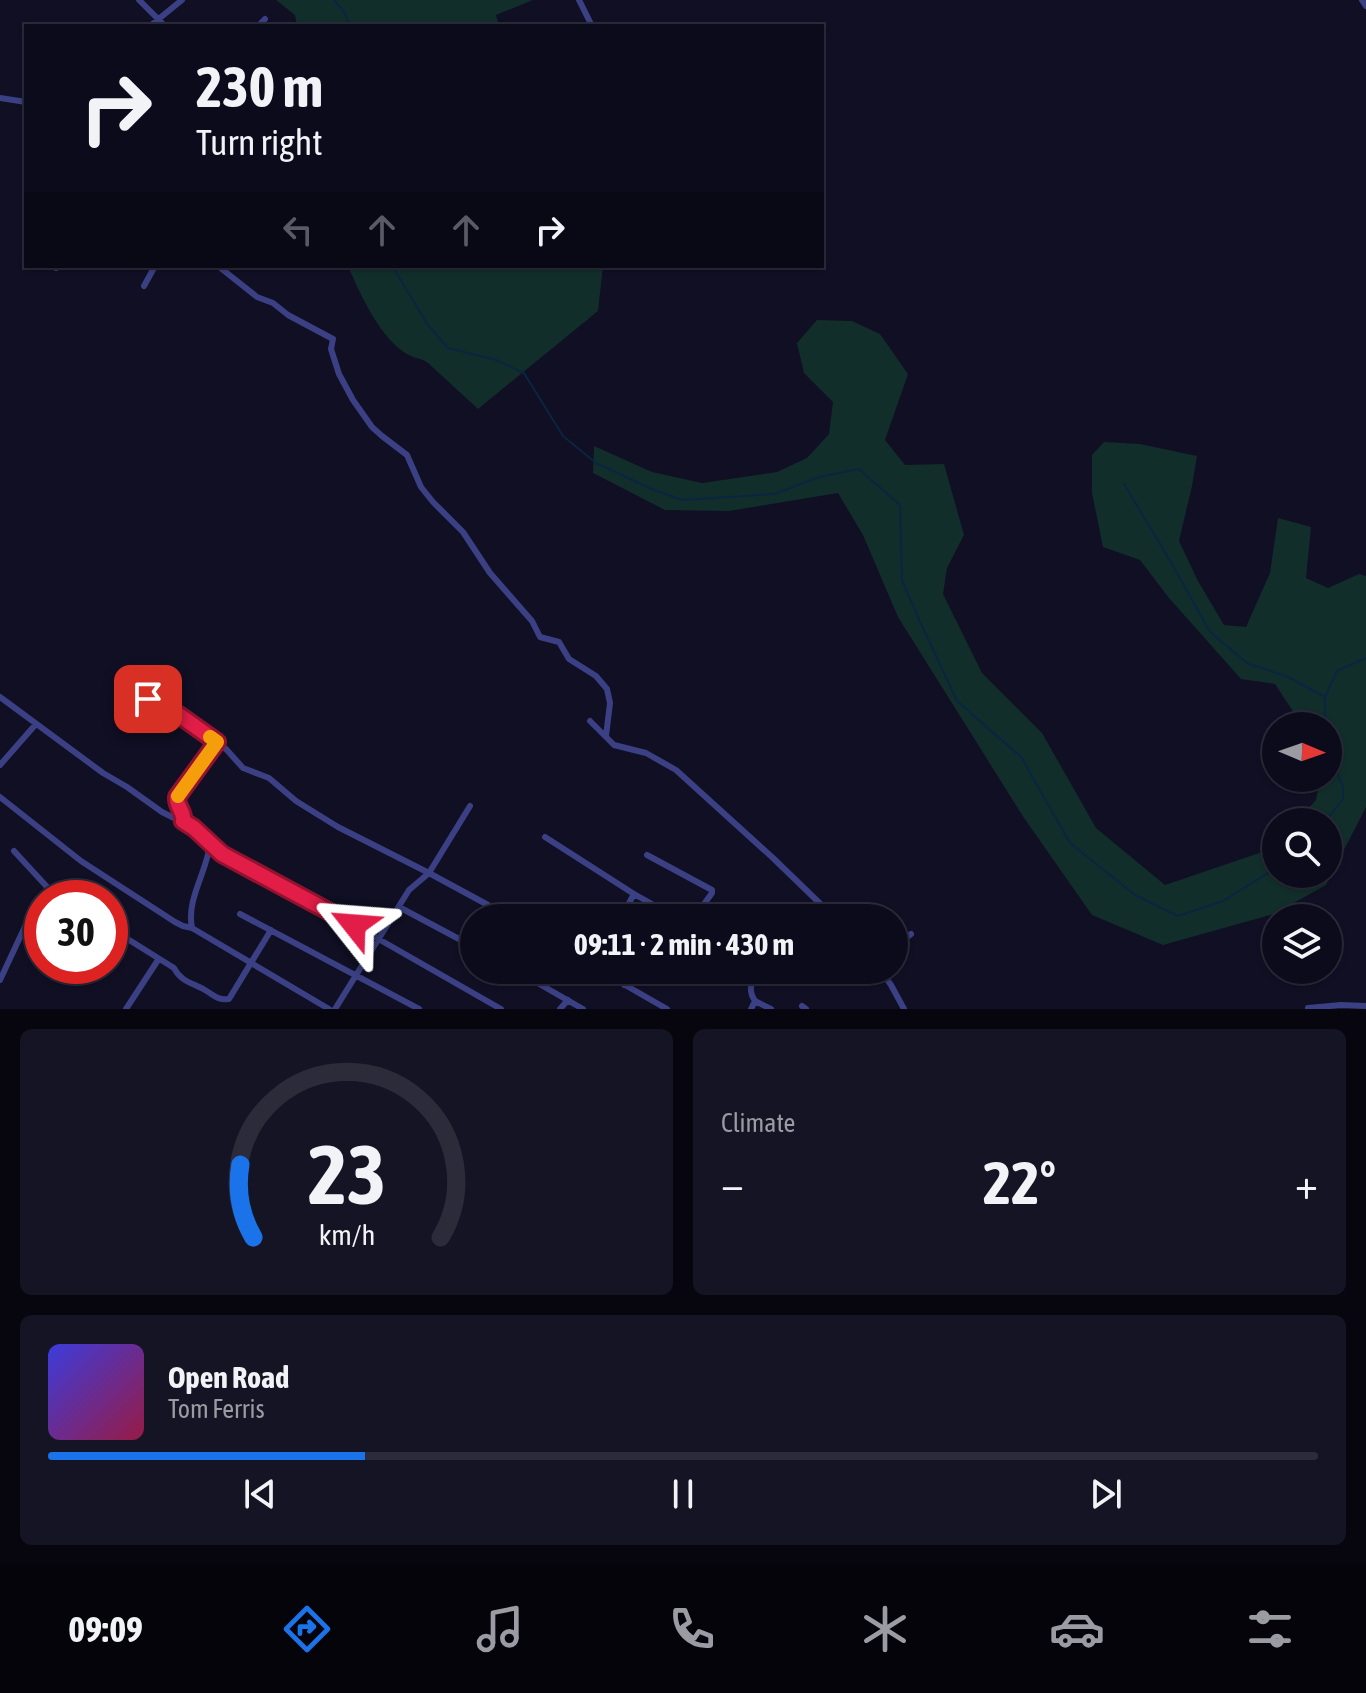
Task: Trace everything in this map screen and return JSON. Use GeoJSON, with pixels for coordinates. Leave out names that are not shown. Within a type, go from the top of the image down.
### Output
{"type":"FeatureCollection","features":[{"type":"Feature","properties":{"kind":"street"},"geometry":{"type":"LineString","coordinates":[[139,0],[163,24]]}},
{"type":"Feature","properties":{"kind":"street"},"geometry":{"type":"LineString","coordinates":[[152,24],[182,0]]}},
{"type":"Feature","properties":{"kind":"street"},"geometry":{"type":"LineString","coordinates":[[579,0],[591,24]]}},
{"type":"Feature","properties":{"kind":"street"},"geometry":{"type":"LineString","coordinates":[[1362,0],[1366,6]]}},
{"type":"Feature","properties":{"kind":"street"},"geometry":{"type":"LineString","coordinates":[[260,24],[265,19]]}},
{"type":"Feature","properties":{"kind":"street"},"geometry":{"type":"LineString","coordinates":[[0,98],[24,102]]}},
{"type":"Feature","properties":{"kind":"street"},"geometry":{"type":"LineString","coordinates":[[144,286],[154,268]]}},
{"type":"Feature","properties":{"kind":"street"},"geometry":{"type":"LineString","coordinates":[[220,268],[257,297],[273,303],[288,315],[333,339],[331,349],[343,383],[372,427],[410,458],[421,487],[463,532],[490,573],[532,621],[540,637],[559,642],[569,659],[596,676],[607,689],[610,703],[606,736]]}},
{"type":"Feature","properties":{"kind":"street"},"geometry":{"type":"LineString","coordinates":[[143,690],[156,705],[179,715],[226,749],[243,768],[269,778],[296,801],[338,827],[486,904]]}},
{"type":"Feature","properties":{"kind":"street"},"geometry":{"type":"LineString","coordinates":[[0,697],[103,773],[162,812],[194,828],[210,844],[245,867],[501,1009]]}},
{"type":"Feature","properties":{"kind":"street"},"geometry":{"type":"LineString","coordinates":[[590,721],[614,745],[646,753],[676,770],[821,904]]}},
{"type":"Feature","properties":{"kind":"street"},"geometry":{"type":"LineString","coordinates":[[0,765],[36,724]]}},
{"type":"Feature","properties":{"kind":"street"},"geometry":{"type":"LineString","coordinates":[[183,821],[177,797],[217,742]]}},
{"type":"Feature","properties":{"kind":"street"},"geometry":{"type":"LineString","coordinates":[[0,797],[81,861],[175,922],[192,928],[332,1009],[357,975],[409,890],[429,873],[470,806]]}},
{"type":"Feature","properties":{"kind":"street"},"geometry":{"type":"LineString","coordinates":[[545,837],[652,904]]}},
{"type":"Feature","properties":{"kind":"street"},"geometry":{"type":"LineString","coordinates":[[192,928],[191,907],[210,844]]}},
{"type":"Feature","properties":{"kind":"street"},"geometry":{"type":"LineString","coordinates":[[14,851],[41,880]]}},
{"type":"Feature","properties":{"kind":"street"},"geometry":{"type":"LineString","coordinates":[[647,855],[712,890],[704,904]]}},
{"type":"Feature","properties":{"kind":"street"},"geometry":{"type":"LineString","coordinates":[[629,904],[634,894]]}},
{"type":"Feature","properties":{"kind":"street"},"geometry":{"type":"LineString","coordinates":[[399,907],[460,940]]}},
{"type":"Feature","properties":{"kind":"street"},"geometry":{"type":"LineString","coordinates":[[240,914],[419,1009]]}},
{"type":"Feature","properties":{"kind":"street"},"geometry":{"type":"LineString","coordinates":[[0,980],[24,929]]}},
{"type":"Feature","properties":{"kind":"street"},"geometry":{"type":"LineString","coordinates":[[128,940],[174,968],[184,981],[224,1000],[229,999],[271,930]]}},
{"type":"Feature","properties":{"kind":"street"},"geometry":{"type":"LineString","coordinates":[[126,1009],[158,960]]}},
{"type":"Feature","properties":{"kind":"street"},"geometry":{"type":"LineString","coordinates":[[540,984],[583,1009]]}},
{"type":"Feature","properties":{"kind":"street"},"geometry":{"type":"LineString","coordinates":[[751,984],[755,1001],[771,1009]]}},
{"type":"Feature","properties":{"kind":"street"},"geometry":{"type":"LineString","coordinates":[[890,984],[904,1009]]}},
{"type":"Feature","properties":{"kind":"street"},"geometry":{"type":"LineString","coordinates":[[624,985],[667,1009]]}},
{"type":"Feature","properties":{"kind":"street"},"geometry":{"type":"LineString","coordinates":[[560,1009],[568,1000]]}},
{"type":"Feature","properties":{"kind":"street"},"geometry":{"type":"LineString","coordinates":[[751,1009],[755,1001]]}},
{"type":"Feature","properties":{"kind":"street"},"geometry":{"type":"LineString","coordinates":[[1308,1008],[1366,1006]]}},
{"type":"Feature","properties":{"kind":"green space"},"geometry":{"type":"Polygon","coordinates":[[[276,0],[533,0],[496,15],[498,24],[297,24],[295,15],[276,0]]]}},
{"type":"Feature","properties":{"kind":"green space"},"geometry":{"type":"Polygon","coordinates":[[[349,268],[603,268],[598,311],[478,409],[428,363],[400,350],[381,329],[349,268]]]}},
{"type":"Feature","properties":{"kind":"green space"},"geometry":{"type":"Polygon","coordinates":[[[817,320],[852,321],[880,334],[908,374],[885,440],[905,465],[944,464],[964,535],[947,568],[943,594],[982,673],[1042,733],[1096,828],[1165,885],[1262,852],[1262,888],[1321,888],[1292,904],[1262,904],[1262,917],[1163,945],[1092,915],[1024,818],[898,617],[863,535],[838,493],[729,511],[665,510],[593,473],[594,446],[652,472],[702,483],[777,472],[807,458],[829,434],[833,402],[804,373],[797,343],[817,320]]]}},
{"type":"Feature","properties":{"kind":"green space"},"geometry":{"type":"Polygon","coordinates":[[[1104,442],[1140,444],[1197,456],[1179,541],[1224,625],[1246,627],[1270,573],[1278,518],[1311,527],[1306,578],[1328,588],[1359,574],[1366,576],[1366,807],[1342,854],[1342,808],[1309,808],[1316,800],[1317,792],[1342,792],[1342,712],[1293,712],[1275,684],[1241,679],[1169,598],[1140,560],[1103,547],[1092,493],[1092,455],[1104,442]]]}},
{"type":"Feature","properties":{"kind":"waterway"},"geometry":{"type":"LineString","coordinates":[[334,0],[345,13],[348,24]]}},
{"type":"Feature","properties":{"kind":"waterway"},"geometry":{"type":"LineString","coordinates":[[394,268],[428,325],[448,348],[496,360],[524,373],[563,436],[596,463],[654,490],[682,500],[774,494],[819,477],[859,469],[900,505],[902,580],[957,701],[1021,757],[1070,843],[1135,895],[1178,916],[1223,901],[1262,877]]}},
{"type":"Feature","properties":{"kind":"waterway"},"geometry":{"type":"LineString","coordinates":[[1124,484],[1210,632],[1247,663],[1288,677],[1325,697]]}},
{"type":"Feature","properties":{"kind":"waterway"},"geometry":{"type":"LineString","coordinates":[[1325,712],[1325,697],[1337,671],[1366,658]]}},
{"type":"Feature","properties":{"kind":"waterway"},"geometry":{"type":"LineString","coordinates":[[1336,808],[1343,799],[1342,785]]}},
{"type":"Feature","properties":{"kind":"slow traffic"},"geometry":{"type":"LineString","coordinates":[[178,796],[217,742],[210,737]]}},
{"type":"Feature","properties":{"kind":"route"},"geometry":{"type":"LineString","coordinates":[[148,699],[179,715],[217,742],[177,797],[183,821],[222,854],[354,925]]}}]}
